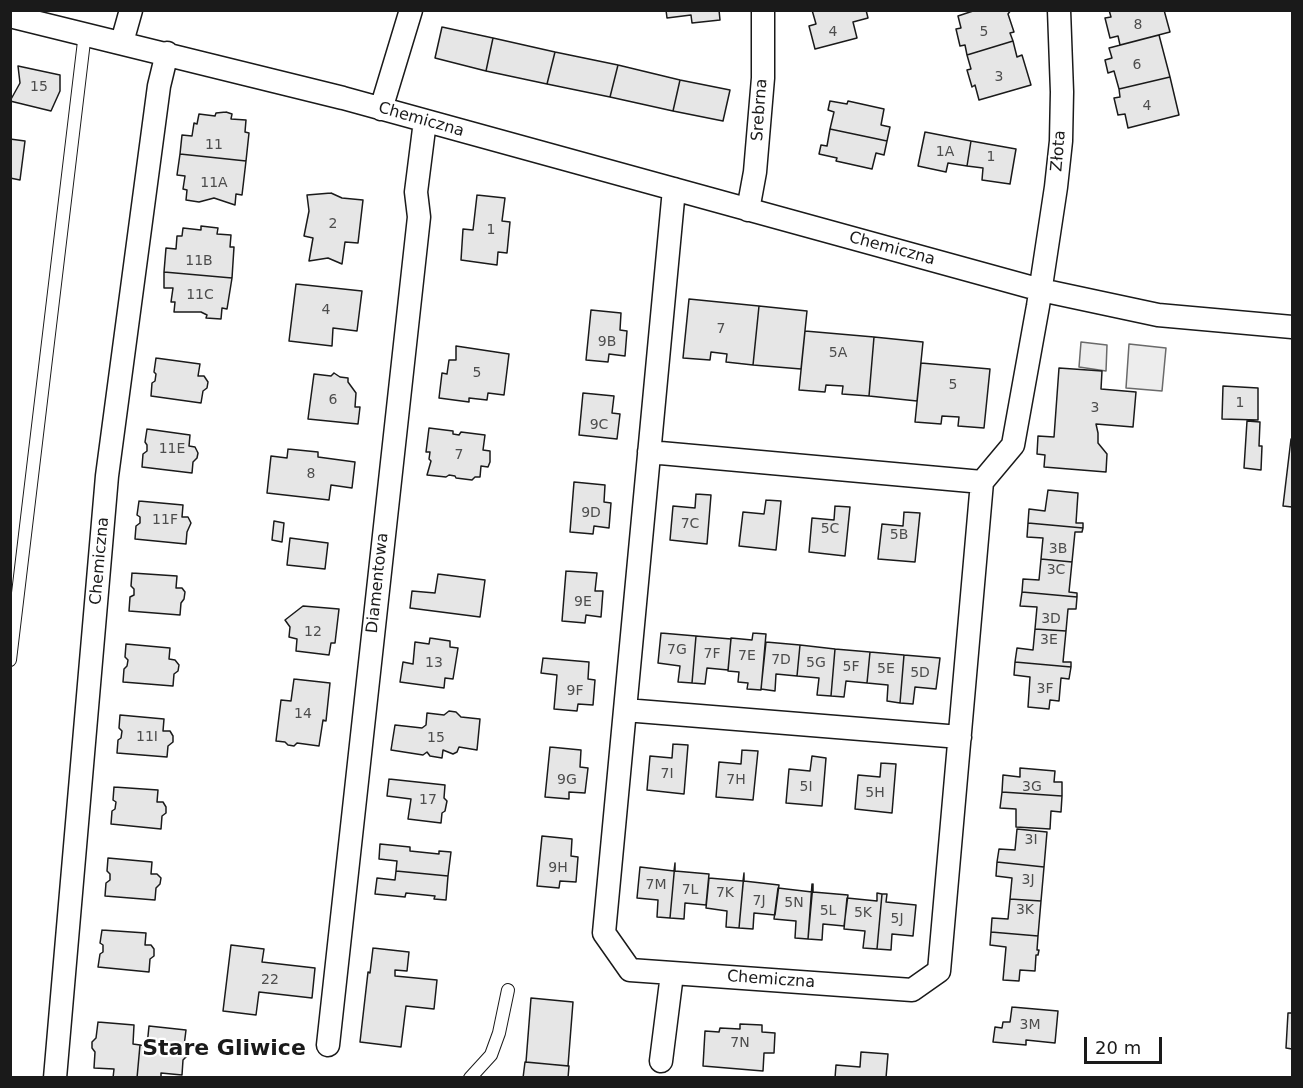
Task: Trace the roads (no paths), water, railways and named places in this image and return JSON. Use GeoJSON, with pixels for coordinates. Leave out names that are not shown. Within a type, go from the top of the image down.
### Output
{"type":"FeatureCollection","features":[{"type":"Feature","properties":{"kind":"street"},"geometry":{"type":"LineString","coordinates":[[122,42],[131,10]]}},
{"type":"Feature","properties":{"kind":"street"},"geometry":{"type":"LineString","coordinates":[[381,109],[411,10]]}},
{"type":"Feature","properties":{"kind":"street","name":"Srebrna"},"geometry":{"type":"LineString","coordinates":[[748,210],[755,172],[763,78],[763,10]]}},
{"type":"Feature","properties":{"kind":"street","name":"Złota"},"geometry":{"type":"LineString","coordinates":[[1041,290],[1061,141],[1059,10]]}},
{"type":"Feature","properties":{"kind":"street","name":"Chemiczna"},"geometry":{"type":"LineString","coordinates":[[10,16],[167,53],[381,109],[1041,290],[1158,315],[1293,327]]}},
{"type":"Feature","properties":{"kind":"street","name":"Chemiczna"},"geometry":{"type":"LineString","coordinates":[[55,1075],[107,476],[158,98],[167,53]]}},
{"type":"Feature","properties":{"kind":"street","name":"Diamentowa"},"geometry":{"type":"LineString","coordinates":[[328,1045],[419,217],[416,192],[425,121]]}},
{"type":"Feature","properties":{"kind":"street","name":"Chemiczna"},"geometry":{"type":"LineString","coordinates":[[674,189],[604,933],[630,970],[912,990],[939,971],[982,482]]}},
{"type":"Feature","properties":{"kind":"street"},"geometry":{"type":"LineString","coordinates":[[649,452],[982,482],[1013,445],[1041,290]]}},
{"type":"Feature","properties":{"kind":"street"},"geometry":{"type":"LineString","coordinates":[[625,711],[960,737]]}},
{"type":"Feature","properties":{"kind":"street"},"geometry":{"type":"LineString","coordinates":[[661,1061],[672,974]]}},
{"type":"Feature","properties":{"kind":"lane"},"geometry":{"type":"LineString","coordinates":[[10,660],[85,33]]}},
{"type":"Feature","properties":{"kind":"lane"},"geometry":{"type":"LineString","coordinates":[[470,1077],[491,1055],[499,1033],[508,990]]}},
{"type":"Feature","properties":{"kind":"district","name":"Stare Gliwice"},"geometry":{"type":"Point","coordinates":[224,1049]}}]}
